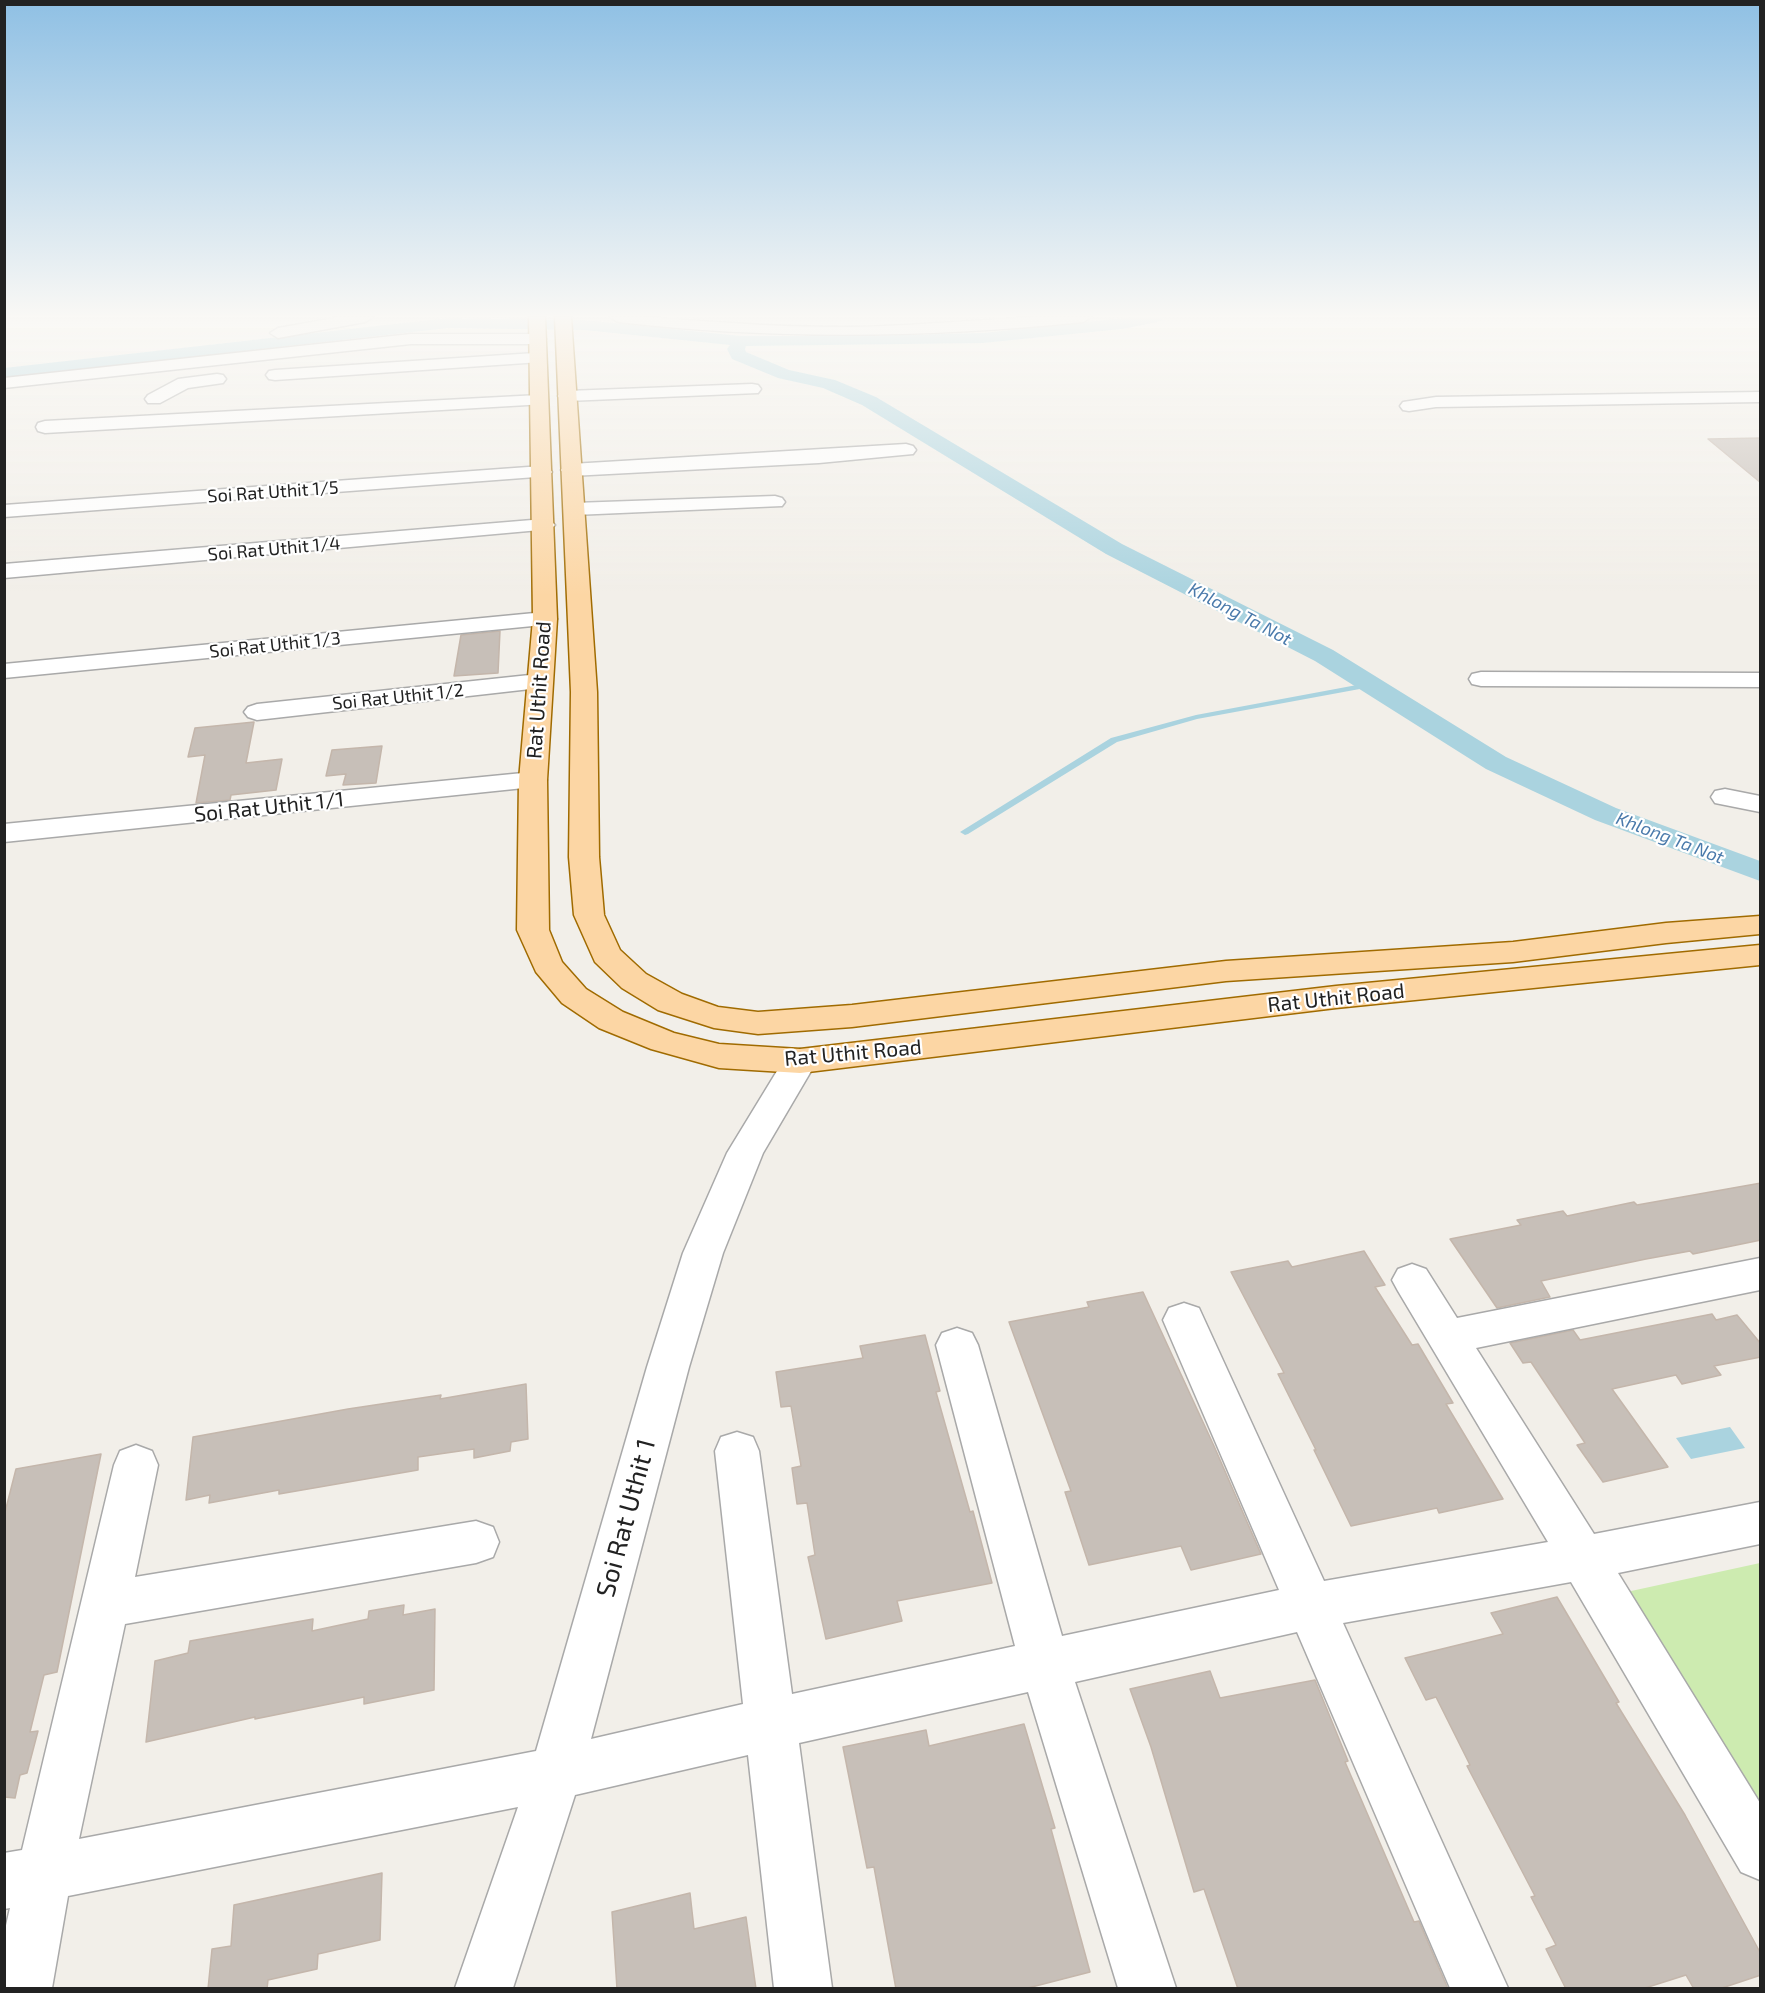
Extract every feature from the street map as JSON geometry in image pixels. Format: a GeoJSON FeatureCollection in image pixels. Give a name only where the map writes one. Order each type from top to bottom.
{"type":"FeatureCollection","features":[{"type":"Feature","properties":{"kind":"main road","name":"Rat Uthit Road"},"geometry":{"type":"LineString","coordinates":[[539,410],[545,619],[533,780],[533,930],[547,966],[574,996],[611,1020],[663,1041],[719,1056],[800,1061],[1336,997],[1761,955]]}},
{"type":"Feature","properties":{"kind":"main road","name":"Rat Uthit Road"},"geometry":{"type":"LineString","coordinates":[[568,410],[584,692],[584,857],[589,915],[606,955],[634,981],[670,1002],[714,1017],[758,1023],[852,1016],[1226,971],[1514,952],[1666,933],[1761,925]]}},
{"type":"Feature","properties":{"kind":"street"},"geometry":{"type":"LineString","coordinates":[[45,427],[356,410]]}},
{"type":"Feature","properties":{"kind":"street"},"geometry":{"type":"LineString","coordinates":[[571,470],[859,455],[906,450]]}},
{"type":"Feature","properties":{"kind":"street","name":"Soi Rat Uthit 1/5"},"geometry":{"type":"LineString","coordinates":[[4,511],[542,472]]}},
{"type":"Feature","properties":{"kind":"street"},"geometry":{"type":"LineString","coordinates":[[574,509],[775,502]]}},
{"type":"Feature","properties":{"kind":"street","name":"Soi Rat Uthit 1/4"},"geometry":{"type":"LineString","coordinates":[[4,571],[544,525]]}},
{"type":"Feature","properties":{"kind":"street","name":"Soi Rat Uthit 1/3"},"geometry":{"type":"LineString","coordinates":[[4,671],[545,619]]}},
{"type":"Feature","properties":{"kind":"street"},"geometry":{"type":"LineString","coordinates":[[1481,680],[1761,680]]}},
{"type":"Feature","properties":{"kind":"street","name":"Soi Rat Uthit 1/2"},"geometry":{"type":"LineString","coordinates":[[257,712],[539,682]]}},
{"type":"Feature","properties":{"kind":"street","name":"Soi Rat Uthit 1/1"},"geometry":{"type":"LineString","coordinates":[[4,833],[533,780]]}},
{"type":"Feature","properties":{"kind":"street"},"geometry":{"type":"LineString","coordinates":[[1725,797],[1761,804]]}},
{"type":"Feature","properties":{"kind":"street","name":"Soi Rat Uthit 1"},"geometry":{"type":"LineString","coordinates":[[484,1989],[556,1773],[668,1367],[703,1253],[745,1154],[800,1061]]}},
{"type":"Feature","properties":{"kind":"street"},"geometry":{"type":"LineString","coordinates":[[1446,1337],[1761,1274]]}},
{"type":"Feature","properties":{"kind":"street"},"geometry":{"type":"LineString","coordinates":[[1412,1280],[1761,1852]]}},
{"type":"Feature","properties":{"kind":"street"},"geometry":{"type":"LineString","coordinates":[[1184,1320],[1479,1989]]}},
{"type":"Feature","properties":{"kind":"street"},"geometry":{"type":"LineString","coordinates":[[957,1345],[1045,1665],[1147,1989]]}},
{"type":"Feature","properties":{"kind":"street"},"geometry":{"type":"LineString","coordinates":[[736,1451],[803,1989]]}},
{"type":"Feature","properties":{"kind":"street"},"geometry":{"type":"LineString","coordinates":[[22,1989],[24,1877],[104,1605],[136,1465]]}},
{"type":"Feature","properties":{"kind":"street"},"geometry":{"type":"LineString","coordinates":[[24,1877],[556,1773],[1312,1606],[1583,1558],[1761,1523]]}},
{"type":"Feature","properties":{"kind":"street"},"geometry":{"type":"LineString","coordinates":[[104,1605],[476,1542]]}},
{"type":"Feature","properties":{"kind":"green space"},"geometry":{"type":"Polygon","coordinates":[[[1760,1563],[1760,1821],[1622,1593],[1760,1563]]]}},
{"type":"Feature","properties":{"kind":"water"},"geometry":{"type":"Polygon","coordinates":[[[1730,1427],[1745,1448],[1691,1459],[1676,1438],[1730,1427]]]}},
{"type":"Feature","properties":{"kind":"building"},"geometry":{"type":"Polygon","coordinates":[[[1761,438],[1761,483],[1708,439],[1761,438]]]}},
{"type":"Feature","properties":{"kind":"building"},"geometry":{"type":"Polygon","coordinates":[[[500,631],[498,673],[454,676],[461,635],[500,631]]]}},
{"type":"Feature","properties":{"kind":"building"},"geometry":{"type":"Polygon","coordinates":[[[254,722],[246,763],[282,759],[276,790],[231,795],[230,800],[196,803],[205,755],[188,757],[195,728],[254,722]]]}},
{"type":"Feature","properties":{"kind":"building"},"geometry":{"type":"Polygon","coordinates":[[[382,746],[376,783],[343,785],[346,774],[326,776],[332,750],[382,746]]]}},
{"type":"Feature","properties":{"kind":"building"},"geometry":{"type":"Polygon","coordinates":[[[1761,1183],[1761,1240],[1693,1254],[1690,1251],[1646,1259],[1541,1281],[1550,1297],[1497,1308],[1450,1239],[1521,1225],[1517,1220],[1563,1211],[1567,1216],[1634,1202],[1637,1205],[1761,1183]]]}},
{"type":"Feature","properties":{"kind":"building"},"geometry":{"type":"Polygon","coordinates":[[[1364,1251],[1385,1285],[1375,1287],[1412,1345],[1418,1344],[1453,1403],[1446,1404],[1503,1499],[1439,1513],[1437,1508],[1351,1526],[1278,1374],[1284,1373],[1231,1272],[1288,1261],[1292,1267],[1364,1251]]]}},
{"type":"Feature","properties":{"kind":"building"},"geometry":{"type":"Polygon","coordinates":[[[1143,1292],[1261,1554],[1191,1570],[1181,1546],[1089,1565],[1065,1492],[1071,1491],[1009,1322],[1089,1307],[1087,1302],[1143,1292]]]}},
{"type":"Feature","properties":{"kind":"building"},"geometry":{"type":"Polygon","coordinates":[[[1712,1314],[1716,1320],[1737,1315],[1761,1344],[1761,1357],[1714,1366],[1721,1375],[1682,1384],[1676,1375],[1612,1389],[1668,1467],[1603,1482],[1577,1445],[1585,1443],[1531,1362],[1523,1363],[1510,1343],[1573,1330],[1580,1340],[1712,1314]]]}},
{"type":"Feature","properties":{"kind":"building"},"geometry":{"type":"Polygon","coordinates":[[[925,1335],[940,1391],[936,1392],[970,1512],[973,1511],[992,1583],[897,1601],[902,1621],[826,1639],[808,1557],[815,1555],[807,1503],[797,1504],[792,1468],[801,1466],[791,1406],[781,1407],[776,1372],[863,1358],[860,1346],[925,1335]]]}},
{"type":"Feature","properties":{"kind":"building"},"geometry":{"type":"Polygon","coordinates":[[[526,1384],[528,1439],[511,1442],[510,1451],[474,1458],[474,1449],[418,1457],[418,1470],[279,1494],[279,1490],[209,1503],[210,1495],[186,1500],[193,1437],[348,1409],[441,1395],[440,1399],[526,1384]]]}},
{"type":"Feature","properties":{"kind":"building"},"geometry":{"type":"Polygon","coordinates":[[[101,1454],[57,1672],[44,1675],[30,1732],[38,1731],[27,1773],[20,1775],[15,1798],[4,1797],[4,1516],[16,1469],[101,1454]]]}},
{"type":"Feature","properties":{"kind":"building"},"geometry":{"type":"Polygon","coordinates":[[[1557,1597],[1619,1702],[1616,1703],[1685,1815],[1761,1954],[1761,1975],[1719,1989],[1694,1989],[1686,1975],[1642,1989],[1566,1989],[1546,1949],[1556,1945],[1531,1897],[1535,1896],[1467,1766],[1470,1765],[1436,1697],[1426,1700],[1405,1658],[1503,1634],[1491,1613],[1557,1597]]]}},
{"type":"Feature","properties":{"kind":"building"},"geometry":{"type":"Polygon","coordinates":[[[404,1605],[403,1615],[435,1609],[434,1690],[364,1704],[364,1697],[255,1719],[255,1717],[146,1742],[155,1661],[188,1653],[190,1641],[313,1619],[312,1631],[368,1619],[369,1611],[404,1605]]]}},
{"type":"Feature","properties":{"kind":"building"},"geometry":{"type":"Polygon","coordinates":[[[1210,1671],[1220,1698],[1315,1680],[1348,1761],[1345,1762],[1414,1922],[1419,1921],[1448,1989],[1238,1989],[1204,1889],[1194,1892],[1151,1747],[1130,1689],[1210,1671]]]}},
{"type":"Feature","properties":{"kind":"building"},"geometry":{"type":"Polygon","coordinates":[[[1024,1724],[1055,1828],[1051,1829],[1090,1972],[1024,1989],[896,1989],[874,1867],[867,1868],[843,1747],[926,1730],[929,1746],[1024,1724]]]}},
{"type":"Feature","properties":{"kind":"building"},"geometry":{"type":"Polygon","coordinates":[[[382,1873],[380,1940],[318,1954],[317,1969],[268,1980],[267,1989],[208,1989],[212,1949],[231,1946],[234,1905],[382,1873]]]}},
{"type":"Feature","properties":{"kind":"building"},"geometry":{"type":"Polygon","coordinates":[[[690,1893],[694,1929],[746,1917],[756,1989],[617,1989],[612,1912],[690,1893]]]}},
{"type":"Feature","properties":{"kind":"waterway","name":"Khlong Ta Not"},"geometry":{"type":"LineString","coordinates":[[884,410],[1144,566],[1324,656],[1496,763],[1605,814],[1760,872]]}},
{"type":"Feature","properties":{"kind":"waterway"},"geometry":{"type":"LineString","coordinates":[[965,832],[1114,740],[1196,717],[1373,684]]}}]}
